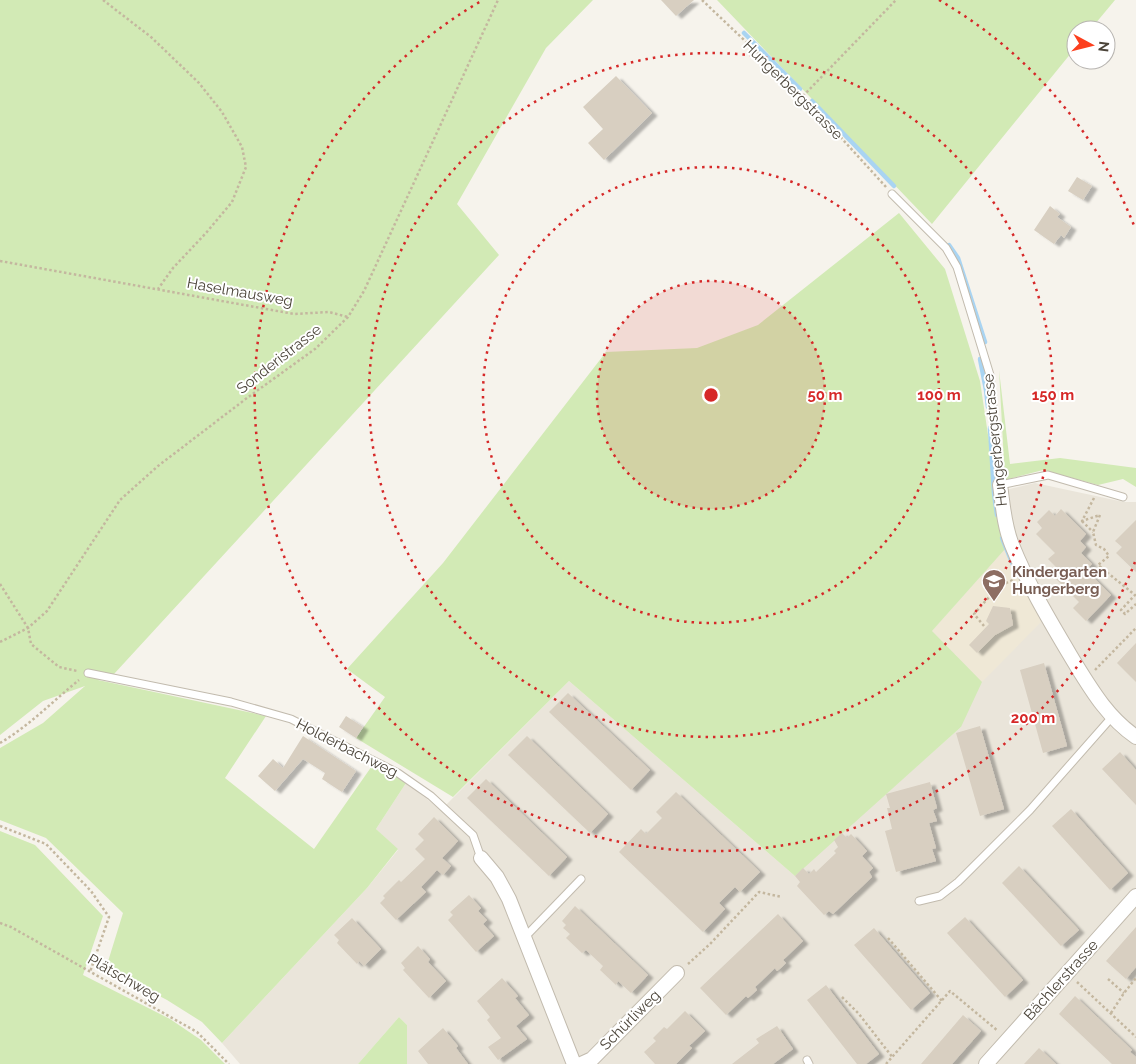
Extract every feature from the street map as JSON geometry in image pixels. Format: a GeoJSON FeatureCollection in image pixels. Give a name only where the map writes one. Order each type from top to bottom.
{"type":"FeatureCollection","features":[{"type":"Feature","properties":{"kind":"street","name":"Hungerbergstrasse"},"geometry":{"type":"LineString","coordinates":[[1000,485],[1004,518],[1011,544],[1054,631],[1112,718],[1136,737]]}},
{"type":"Feature","properties":{"kind":"street","name":"Holderbachweg"},"geometry":{"type":"LineString","coordinates":[[481,858],[497,877],[509,899],[574,1064]]}},
{"type":"Feature","properties":{"kind":"street","name":"Bächlerstrasse"},"geometry":{"type":"LineString","coordinates":[[986,1064],[1136,896]]}},
{"type":"Feature","properties":{"kind":"street","name":"Schürliweg"},"geometry":{"type":"LineString","coordinates":[[581,1064],[592,1059],[678,973]]}},
{"type":"Feature","properties":{"kind":"lane","name":"Hungerbergstrasse"},"geometry":{"type":"LineString","coordinates":[[892,194],[946,248],[958,267],[990,375],[1000,485]]}},
{"type":"Feature","properties":{"kind":"lane"},"geometry":{"type":"LineString","coordinates":[[1000,485],[1048,475],[1097,491],[1124,497]]}},
{"type":"Feature","properties":{"kind":"lane","name":"Holderbachweg"},"geometry":{"type":"LineString","coordinates":[[88,673],[231,702],[291,719],[398,773],[431,796],[473,835],[481,858]]}},
{"type":"Feature","properties":{"kind":"lane"},"geometry":{"type":"LineString","coordinates":[[919,901],[940,896],[958,882],[1030,810],[1112,718]]}},
{"type":"Feature","properties":{"kind":"lane"},"geometry":{"type":"LineString","coordinates":[[524,938],[580,878]]}},
{"type":"Feature","properties":{"kind":"path","name":"Haselmausweg"},"geometry":{"type":"LineString","coordinates":[[103,0],[150,37],[200,83],[222,112],[242,147],[246,167],[232,202],[173,268],[158,289]]}},
{"type":"Feature","properties":{"kind":"path","name":"Sonderistrasse"},"geometry":{"type":"LineString","coordinates":[[0,642],[28,628],[47,611],[120,500],[166,460],[315,349],[348,317],[364,291],[498,0]]}},
{"type":"Feature","properties":{"kind":"path","name":"Hungerbergstrasse"},"geometry":{"type":"LineString","coordinates":[[702,0],[803,96],[892,194]]}},
{"type":"Feature","properties":{"kind":"path"},"geometry":{"type":"LineString","coordinates":[[803,96],[896,0]]}},
{"type":"Feature","properties":{"kind":"path","name":"Haselmausweg"},"geometry":{"type":"LineString","coordinates":[[0,261],[294,314],[329,312],[348,317]]}},
{"type":"Feature","properties":{"kind":"path"},"geometry":{"type":"LineString","coordinates":[[1082,521],[1089,511],[1097,491]]}},
{"type":"Feature","properties":{"kind":"path"},"geometry":{"type":"LineString","coordinates":[[1082,521],[1100,515],[1093,532]]}},
{"type":"Feature","properties":{"kind":"path"},"geometry":{"type":"LineString","coordinates":[[1082,521],[1093,532],[1096,545],[1104,549],[1109,556],[1098,565],[1135,595],[1121,610],[1125,614],[1136,604]]}},
{"type":"Feature","properties":{"kind":"path"},"geometry":{"type":"LineString","coordinates":[[984,626],[974,614],[1004,583],[1026,575]]}},
{"type":"Feature","properties":{"kind":"path"},"geometry":{"type":"LineString","coordinates":[[0,584],[28,628],[31,644],[59,668],[88,673]]}},
{"type":"Feature","properties":{"kind":"path"},"geometry":{"type":"LineString","coordinates":[[1093,672],[1136,628]]}},
{"type":"Feature","properties":{"kind":"path"},"geometry":{"type":"LineString","coordinates":[[0,743],[36,718],[53,701],[88,673]]}},
{"type":"Feature","properties":{"kind":"path"},"geometry":{"type":"LineString","coordinates":[[0,826],[46,844],[91,890],[109,917],[90,972]]}},
{"type":"Feature","properties":{"kind":"path"},"geometry":{"type":"LineString","coordinates":[[678,973],[710,944],[759,892],[782,897]]}},
{"type":"Feature","properties":{"kind":"path","name":"Plätschweg"},"geometry":{"type":"LineString","coordinates":[[0,923],[11,927],[197,1032],[229,1064]]}},
{"type":"Feature","properties":{"kind":"path"},"geometry":{"type":"LineString","coordinates":[[888,938],[942,1001]]}},
{"type":"Feature","properties":{"kind":"path"},"geometry":{"type":"LineString","coordinates":[[1111,1013],[1136,978]]}},
{"type":"Feature","properties":{"kind":"path"},"geometry":{"type":"LineString","coordinates":[[1108,979],[1124,993]]}},
{"type":"Feature","properties":{"kind":"path"},"geometry":{"type":"LineString","coordinates":[[1076,981],[1136,1037]]}},
{"type":"Feature","properties":{"kind":"path"},"geometry":{"type":"LineString","coordinates":[[886,1064],[950,991],[996,1029]]}},
{"type":"Feature","properties":{"kind":"path"},"geometry":{"type":"LineString","coordinates":[[842,997],[859,1014],[893,1058]]}},
{"type":"Feature","properties":{"kind":"shaded area"},"geometry":{"type":"Polygon","coordinates":[[[1035,483],[1124,502],[1136,502],[1136,1064],[407,1064],[407,1025],[399,1017],[358,1064],[240,1064],[222,1043],[367,888],[398,850],[376,829],[406,783],[441,810],[569,681],[794,875],[961,727],[932,631],[1004,549],[1005,490],[1035,483]]]}},
{"type":"Feature","properties":{"kind":"shaded area","name":"Kindergarten Hungerberg"},"geometry":{"type":"Polygon","coordinates":[[[1005,549],[1041,622],[982,682],[932,631],[1005,549]]]}},
{"type":"Feature","properties":{"kind":"green space"},"geometry":{"type":"Polygon","coordinates":[[[0,0],[593,0],[546,48],[457,204],[499,255],[114,674],[98,680],[266,716],[225,778],[314,849],[374,763],[406,783],[376,829],[398,849],[367,888],[222,1043],[202,1022],[167,1000],[106,968],[123,913],[46,838],[0,820],[0,748],[43,723],[85,686],[43,701],[0,735],[0,0]]]}},
{"type":"Feature","properties":{"kind":"green space"},"geometry":{"type":"Polygon","coordinates":[[[717,0],[1115,0],[1098,20],[1066,20],[1066,59],[932,224],[717,0]]]}},
{"type":"Feature","properties":{"kind":"green space"},"geometry":{"type":"Polygon","coordinates":[[[899,213],[945,269],[980,381],[1005,549],[932,631],[982,682],[961,727],[795,876],[569,681],[453,797],[356,738],[385,697],[347,669],[443,563],[606,352],[697,348],[758,325],[899,213]]]}},
{"type":"Feature","properties":{"kind":"green space"},"geometry":{"type":"Polygon","coordinates":[[[999,370],[1010,464],[1060,458],[1136,468],[1136,487],[1123,479],[1098,485],[1043,470],[1005,480],[999,370]]]}},
{"type":"Feature","properties":{"kind":"green space"},"geometry":{"type":"Polygon","coordinates":[[[0,831],[35,845],[103,916],[83,975],[170,1019],[201,1040],[225,1064],[0,1064],[0,831]]]}},
{"type":"Feature","properties":{"kind":"green space"},"geometry":{"type":"Polygon","coordinates":[[[399,1017],[407,1025],[407,1064],[358,1064],[399,1017]]]}},
{"type":"Feature","properties":{"kind":"building"},"geometry":{"type":"Polygon","coordinates":[[[661,0],[694,0],[676,16],[661,0]]]}},
{"type":"Feature","properties":{"kind":"building"},"geometry":{"type":"Polygon","coordinates":[[[616,76],[652,113],[604,160],[588,143],[603,129],[583,107],[616,76]]]}},
{"type":"Feature","properties":{"kind":"building"},"geometry":{"type":"Polygon","coordinates":[[[1077,177],[1092,186],[1083,200],[1068,191],[1077,177]]]}},
{"type":"Feature","properties":{"kind":"building"},"geometry":{"type":"Polygon","coordinates":[[[1050,206],[1060,214],[1057,217],[1071,227],[1064,238],[1061,235],[1054,244],[1034,230],[1050,206]]]}},
{"type":"Feature","properties":{"kind":"building"},"geometry":{"type":"Polygon","coordinates":[[[1061,509],[1086,534],[1080,541],[1086,547],[1081,553],[1092,564],[1086,570],[1111,595],[1086,621],[1073,608],[1079,602],[1055,578],[1061,572],[1048,559],[1055,553],[1036,534],[1042,528],[1037,522],[1049,510],[1055,516],[1061,509]]]}},
{"type":"Feature","properties":{"kind":"building"},"geometry":{"type":"Polygon","coordinates":[[[1136,520],[1136,572],[1116,553],[1122,547],[1115,541],[1136,520]]]}},
{"type":"Feature","properties":{"kind":"building","name":"Kindergarten Hungerberg"},"geometry":{"type":"Polygon","coordinates":[[[993,606],[1010,608],[1013,625],[995,635],[977,653],[969,645],[989,624],[986,621],[993,606]]]}},
{"type":"Feature","properties":{"kind":"building"},"geometry":{"type":"Polygon","coordinates":[[[1136,643],[1136,682],[1117,663],[1136,643]]]}},
{"type":"Feature","properties":{"kind":"building"},"geometry":{"type":"Polygon","coordinates":[[[1044,663],[1067,746],[1043,753],[1020,670],[1044,663]]]}},
{"type":"Feature","properties":{"kind":"building"},"geometry":{"type":"Polygon","coordinates":[[[568,693],[650,770],[631,790],[549,712],[568,693]]]}},
{"type":"Feature","properties":{"kind":"building"},"geometry":{"type":"Polygon","coordinates":[[[346,716],[363,727],[356,738],[339,727],[346,716]]]}},
{"type":"Feature","properties":{"kind":"building"},"geometry":{"type":"Polygon","coordinates":[[[980,726],[1004,809],[980,816],[956,733],[980,726]]]}},
{"type":"Feature","properties":{"kind":"building"},"geometry":{"type":"Polygon","coordinates":[[[303,736],[356,771],[342,792],[322,779],[325,773],[303,759],[275,791],[258,776],[273,759],[283,768],[303,736]]]}},
{"type":"Feature","properties":{"kind":"building"},"geometry":{"type":"Polygon","coordinates":[[[527,736],[608,814],[590,833],[508,755],[527,736]]]}},
{"type":"Feature","properties":{"kind":"building"},"geometry":{"type":"Polygon","coordinates":[[[1120,752],[1136,770],[1136,805],[1102,769],[1120,752]]]}},
{"type":"Feature","properties":{"kind":"building"},"geometry":{"type":"Polygon","coordinates":[[[486,779],[567,857],[549,876],[467,798],[486,779]]]}},
{"type":"Feature","properties":{"kind":"building"},"geometry":{"type":"Polygon","coordinates":[[[930,782],[937,808],[933,810],[937,821],[929,823],[936,848],[932,849],[936,861],[896,872],[885,831],[892,829],[887,808],[890,808],[886,794],[930,782]]]}},
{"type":"Feature","properties":{"kind":"building"},"geometry":{"type":"Polygon","coordinates":[[[676,792],[760,872],[740,892],[735,887],[719,903],[725,909],[703,932],[619,852],[641,829],[646,834],[662,818],[656,812],[676,792]]]}},
{"type":"Feature","properties":{"kind":"building"},"geometry":{"type":"Polygon","coordinates":[[[1071,809],[1128,873],[1110,890],[1052,826],[1071,809]]]}},
{"type":"Feature","properties":{"kind":"building"},"geometry":{"type":"Polygon","coordinates":[[[434,817],[458,841],[442,858],[451,866],[443,875],[437,870],[421,887],[426,892],[396,920],[380,903],[385,898],[383,896],[399,880],[401,882],[425,859],[415,849],[424,840],[418,834],[434,817]]]}},
{"type":"Feature","properties":{"kind":"building"},"geometry":{"type":"Polygon","coordinates":[[[842,833],[847,838],[851,834],[867,851],[862,856],[873,868],[869,872],[872,877],[833,914],[829,911],[824,915],[797,886],[800,882],[795,876],[803,868],[809,874],[814,869],[816,872],[836,853],[834,851],[838,847],[834,840],[842,833]]]}},
{"type":"Feature","properties":{"kind":"building"},"geometry":{"type":"Polygon","coordinates":[[[1019,866],[1079,930],[1061,946],[1002,883],[1019,866]]]}},
{"type":"Feature","properties":{"kind":"building"},"geometry":{"type":"Polygon","coordinates":[[[469,895],[481,908],[478,911],[487,920],[483,924],[494,936],[476,952],[448,920],[453,915],[450,912],[469,895]]]}},
{"type":"Feature","properties":{"kind":"building"},"geometry":{"type":"Polygon","coordinates":[[[575,906],[648,975],[631,993],[618,981],[616,985],[600,970],[603,966],[586,950],[582,953],[566,938],[570,934],[563,928],[566,925],[562,921],[575,906]]]}},
{"type":"Feature","properties":{"kind":"building"},"geometry":{"type":"Polygon","coordinates":[[[778,914],[803,941],[783,960],[786,963],[782,967],[777,971],[775,968],[755,987],[757,990],[748,998],[746,996],[726,1015],[700,988],[778,914]]]}},
{"type":"Feature","properties":{"kind":"building"},"geometry":{"type":"Polygon","coordinates":[[[965,917],[1023,980],[1005,997],[947,933],[965,917]]]}},
{"type":"Feature","properties":{"kind":"building"},"geometry":{"type":"Polygon","coordinates":[[[352,918],[381,949],[364,966],[359,961],[357,964],[337,943],[339,940],[334,935],[352,918]]]}},
{"type":"Feature","properties":{"kind":"building"},"geometry":{"type":"Polygon","coordinates":[[[1136,927],[1136,967],[1126,979],[1106,961],[1136,927]]]}},
{"type":"Feature","properties":{"kind":"building"},"geometry":{"type":"Polygon","coordinates":[[[874,928],[930,993],[911,1010],[854,945],[874,928]]]}},
{"type":"Feature","properties":{"kind":"building"},"geometry":{"type":"Polygon","coordinates":[[[418,946],[430,959],[428,962],[446,981],[429,998],[403,970],[405,968],[401,963],[418,946]]]}},
{"type":"Feature","properties":{"kind":"building"},"geometry":{"type":"Polygon","coordinates":[[[502,978],[518,996],[515,998],[529,1015],[516,1026],[527,1039],[498,1060],[488,1047],[501,1038],[487,1020],[490,1017],[477,1001],[502,978]]]}},
{"type":"Feature","properties":{"kind":"building"},"geometry":{"type":"Polygon","coordinates":[[[826,985],[879,1054],[866,1064],[857,1064],[807,1000],[826,985]]]}},
{"type":"Feature","properties":{"kind":"building"},"geometry":{"type":"Polygon","coordinates":[[[1075,996],[1132,1050],[1130,1052],[1136,1057],[1136,1064],[1112,1064],[1059,1014],[1075,996]]]}},
{"type":"Feature","properties":{"kind":"building"},"geometry":{"type":"Polygon","coordinates":[[[685,1011],[705,1031],[689,1046],[692,1048],[676,1064],[655,1064],[644,1052],[656,1041],[653,1038],[664,1027],[667,1029],[685,1011]]]}},
{"type":"Feature","properties":{"kind":"building"},"geometry":{"type":"Polygon","coordinates":[[[963,1015],[981,1031],[952,1064],[921,1064],[963,1015]]]}},
{"type":"Feature","properties":{"kind":"building"},"geometry":{"type":"Polygon","coordinates":[[[777,1026],[793,1049],[773,1064],[732,1064],[759,1043],[756,1039],[777,1026]]]}},
{"type":"Feature","properties":{"kind":"building"},"geometry":{"type":"Polygon","coordinates":[[[443,1028],[458,1046],[456,1048],[468,1064],[428,1064],[418,1051],[443,1028]]]}},
{"type":"Feature","properties":{"kind":"building"},"geometry":{"type":"Polygon","coordinates":[[[1039,1048],[1056,1064],[1024,1064],[1039,1048]]]}},
{"type":"Feature","properties":{"kind":"waterway"},"geometry":{"type":"LineString","coordinates":[[744,33],[800,89]]}},
{"type":"Feature","properties":{"kind":"waterway"},"geometry":{"type":"LineString","coordinates":[[812,101],[894,186]]}},
{"type":"Feature","properties":{"kind":"waterway"},"geometry":{"type":"LineString","coordinates":[[949,245],[958,258],[985,342]]}},
{"type":"Feature","properties":{"kind":"waterway"},"geometry":{"type":"LineString","coordinates":[[980,359],[988,407]]}},
{"type":"Feature","properties":{"kind":"waterway"},"geometry":{"type":"LineString","coordinates":[[990,428],[997,515]]}},
{"type":"Feature","properties":{"kind":"waterway"},"geometry":{"type":"LineString","coordinates":[[1002,538],[1013,565]]}},
{"type":"Feature","properties":{"kind":"place","name":"Kindergarten Hungerberg"},"geometry":{"type":"Point","coordinates":[994,602]}}]}
